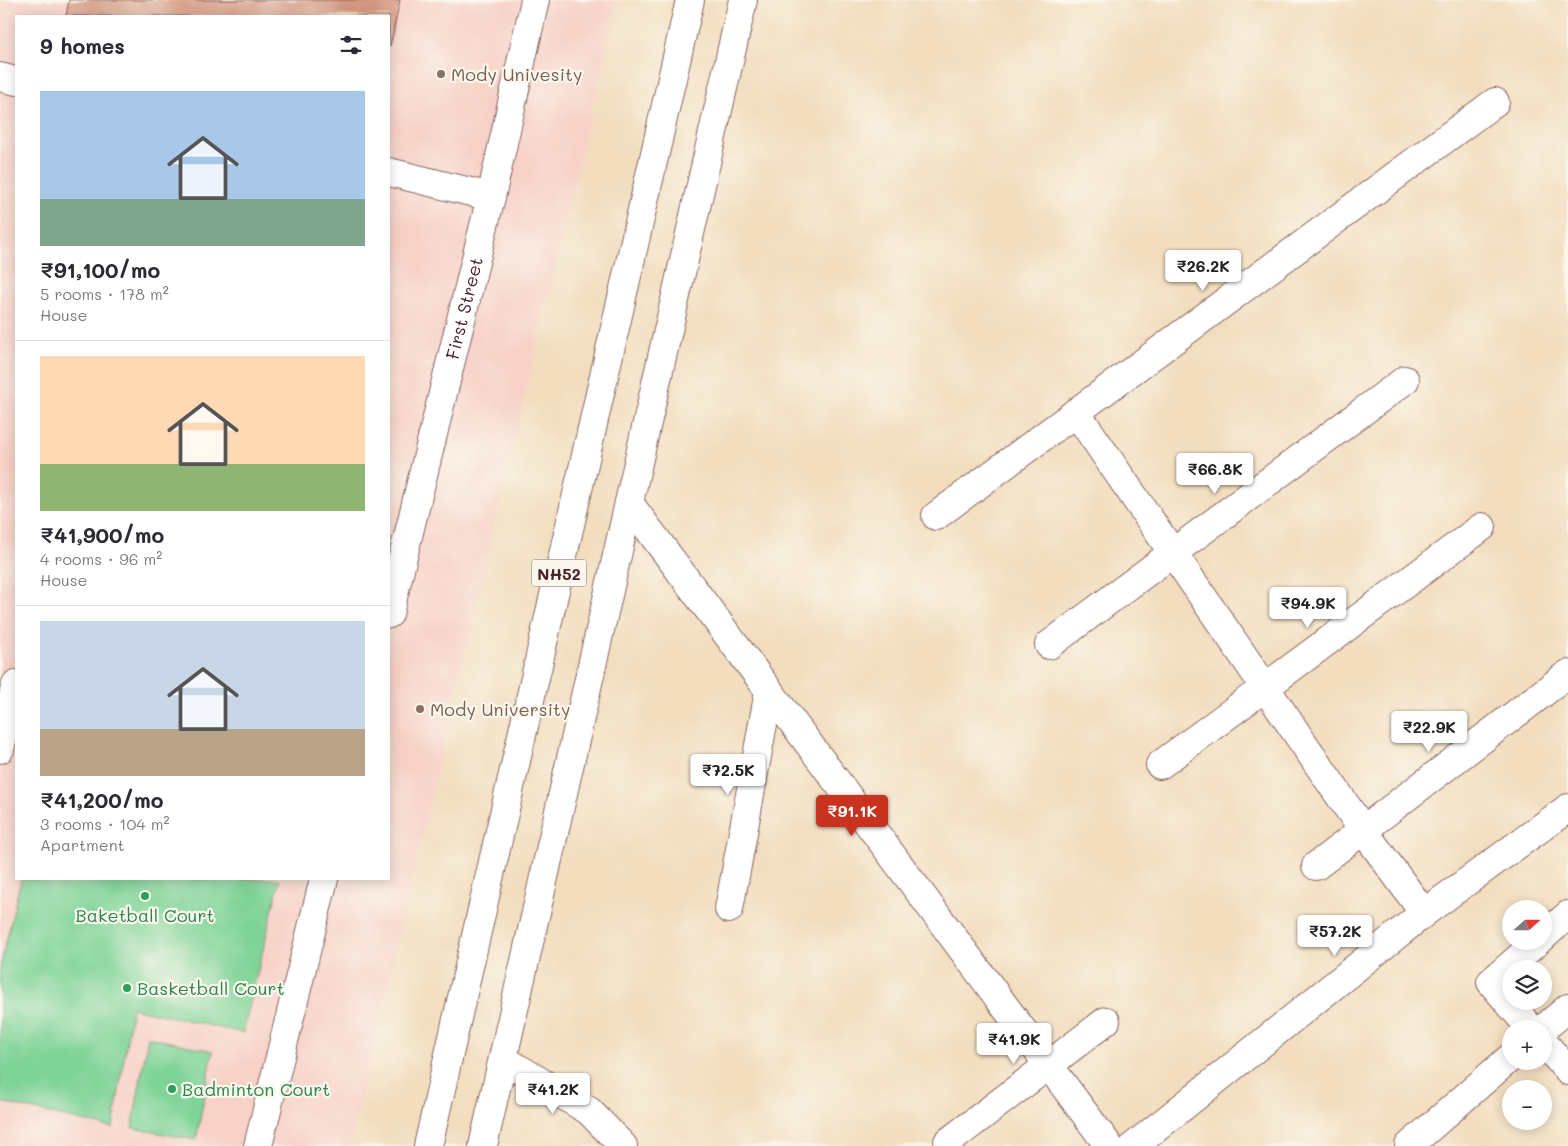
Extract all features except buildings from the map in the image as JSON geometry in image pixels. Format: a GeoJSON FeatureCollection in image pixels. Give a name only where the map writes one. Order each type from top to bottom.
{"type":"FeatureCollection","features":[{"type":"Feature","properties":{"kind":"main road","name":"First Street"},"geometry":{"type":"LineString","coordinates":[[390,610],[491,198],[535,0]]}},
{"type":"Feature","properties":{"kind":"main road","name":"NH52"},"geometry":{"type":"LineString","coordinates":[[428,1146],[690,0]]}},
{"type":"Feature","properties":{"kind":"main road","name":"NH52"},"geometry":{"type":"LineString","coordinates":[[483,1146],[743,0]]}},
{"type":"Feature","properties":{"kind":"main road"},"geometry":{"type":"LineString","coordinates":[[0,77],[15,81]]}},
{"type":"Feature","properties":{"kind":"main road"},"geometry":{"type":"LineString","coordinates":[[936,516],[1495,102]]}},
{"type":"Feature","properties":{"kind":"main road"},"geometry":{"type":"LineString","coordinates":[[390,172],[491,198]]}},
{"type":"Feature","properties":{"kind":"main road"},"geometry":{"type":"LineString","coordinates":[[1049,645],[1405,380]]}},
{"type":"Feature","properties":{"kind":"main road"},"geometry":{"type":"LineString","coordinates":[[1076,412],[1363,830],[1424,913]]}},
{"type":"Feature","properties":{"kind":"main road"},"geometry":{"type":"LineString","coordinates":[[629,503],[1109,1146]]}},
{"type":"Feature","properties":{"kind":"main road"},"geometry":{"type":"LineString","coordinates":[[1160,766],[1482,527]]}},
{"type":"Feature","properties":{"kind":"main road"},"geometry":{"type":"LineString","coordinates":[[1316,866],[1568,674]]}},
{"type":"Feature","properties":{"kind":"main road"},"geometry":{"type":"LineString","coordinates":[[0,749],[15,688]]}},
{"type":"Feature","properties":{"kind":"main road"},"geometry":{"type":"LineString","coordinates":[[729,909],[769,691]]}},
{"type":"Feature","properties":{"kind":"main road"},"geometry":{"type":"LineString","coordinates":[[1134,1146],[1424,913],[1568,808]]}},
{"type":"Feature","properties":{"kind":"main road"},"geometry":{"type":"LineString","coordinates":[[258,1146],[324,880]]}},
{"type":"Feature","properties":{"kind":"main road"},"geometry":{"type":"LineString","coordinates":[[1552,929],[1568,915]]}},
{"type":"Feature","properties":{"kind":"main road"},"geometry":{"type":"LineString","coordinates":[[1523,1020],[1491,982],[1528,950]]}},
{"type":"Feature","properties":{"kind":"main road"},"geometry":{"type":"LineString","coordinates":[[1552,1021],[1568,1008]]}},
{"type":"Feature","properties":{"kind":"main road"},"geometry":{"type":"LineString","coordinates":[[948,1142],[1106,1020]]}},
{"type":"Feature","properties":{"kind":"main road"},"geometry":{"type":"LineString","coordinates":[[1552,1052],[1568,1071]]}},
{"type":"Feature","properties":{"kind":"main road"},"geometry":{"type":"LineString","coordinates":[[503,1059],[589,1111],[623,1146]]}},
{"type":"Feature","properties":{"kind":"main road"},"geometry":{"type":"LineString","coordinates":[[1410,1146],[1502,1065]]}},
{"type":"Feature","properties":{"kind":"shaded area","name":"Mody University"},"geometry":{"type":"Polygon","coordinates":[[[0,0],[617,0],[350,1146],[0,1146],[0,0]]]}},
{"type":"Feature","properties":{"kind":"green space","name":"Basketball Court"},"geometry":{"type":"Polygon","coordinates":[[[21,880],[280,880],[243,1033],[132,1008],[113,1128],[0,1102],[0,967],[21,880]]]}},
{"type":"Feature","properties":{"kind":"green space","name":"Badminton Court"},"geometry":{"type":"Polygon","coordinates":[[[148,1037],[213,1051],[196,1140],[132,1128],[148,1037]]]}},
{"type":"Feature","properties":{"kind":"place","name":"Mody Univesity"},"geometry":{"type":"Point","coordinates":[441,74]}},
{"type":"Feature","properties":{"kind":"place","name":"Mody University"},"geometry":{"type":"Point","coordinates":[420,709]}},
{"type":"Feature","properties":{"kind":"place","name":"Baketball Court"},"geometry":{"type":"Point","coordinates":[145,896]}},
{"type":"Feature","properties":{"kind":"place","name":"Basketball Court"},"geometry":{"type":"Point","coordinates":[127,988]}},
{"type":"Feature","properties":{"kind":"place","name":"Badminton Court"},"geometry":{"type":"Point","coordinates":[172,1089]}}]}
